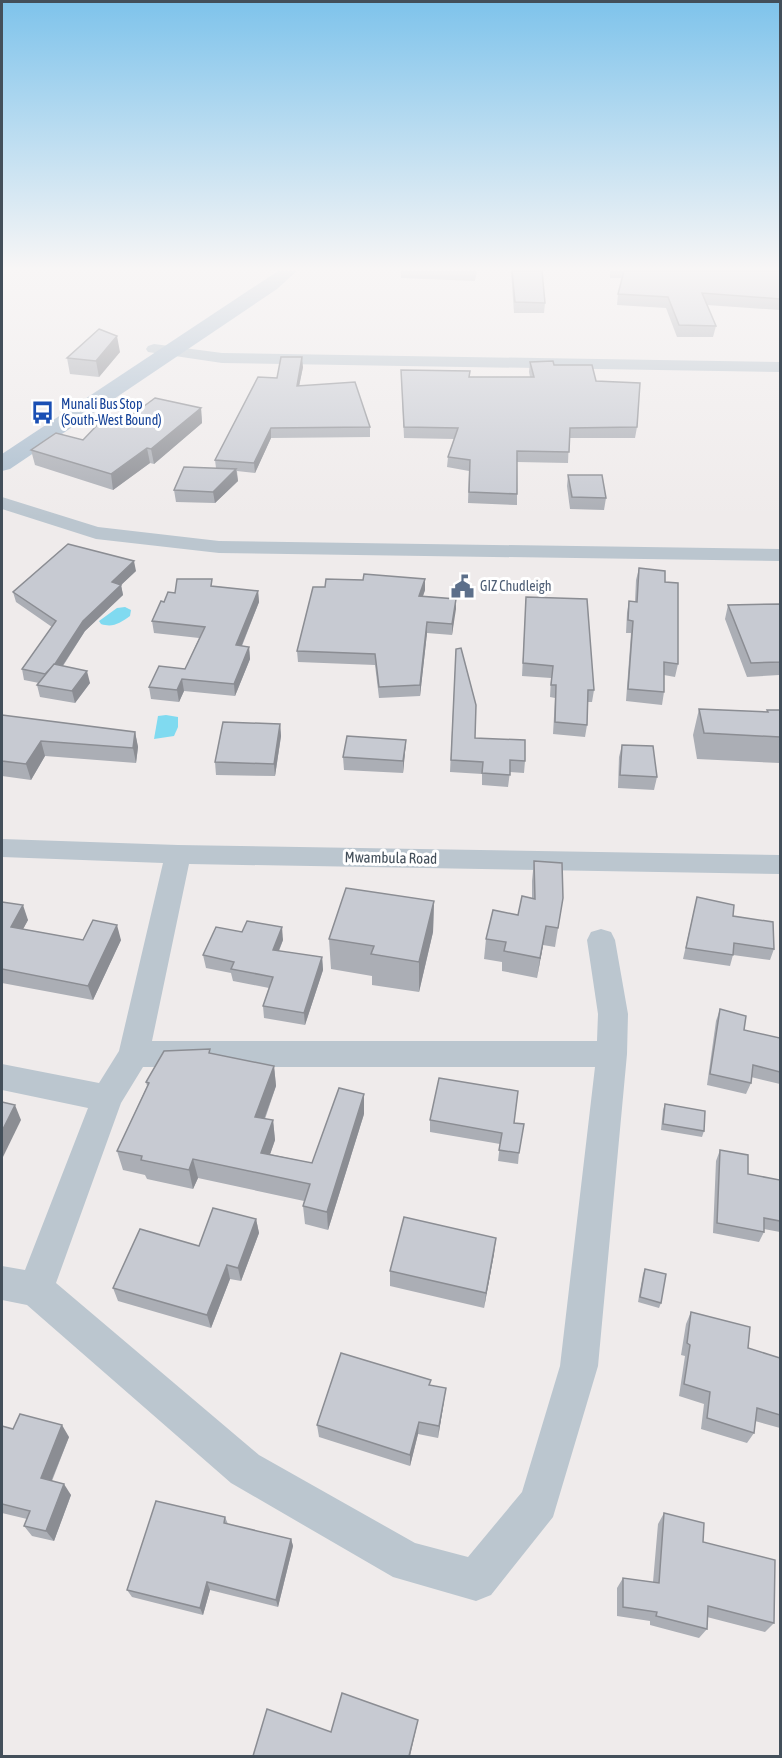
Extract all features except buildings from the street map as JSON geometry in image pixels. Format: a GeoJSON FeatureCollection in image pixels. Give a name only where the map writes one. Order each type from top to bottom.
{"type":"FeatureCollection","features":[{"type":"Feature","properties":{"kind":"main road"},"geometry":{"type":"LineString","coordinates":[[2,451],[158,353]]}},
{"type":"Feature","properties":{"kind":"main road"},"geometry":{"type":"LineString","coordinates":[[2,464],[158,353]]}},
{"type":"Feature","properties":{"kind":"street"},"geometry":{"type":"LineString","coordinates":[[179,353],[222,358],[780,367]]}},
{"type":"Feature","properties":{"kind":"street"},"geometry":{"type":"LineString","coordinates":[[2,503],[96,533],[219,547],[780,555]]}},
{"type":"Feature","properties":{"kind":"street","name":"Mwambula Road"},"geometry":{"type":"LineString","coordinates":[[2,848],[178,854],[780,864]]}},
{"type":"Feature","properties":{"kind":"street"},"geometry":{"type":"LineString","coordinates":[[36,1289],[107,1098],[134,1054],[178,854]]}},
{"type":"Feature","properties":{"kind":"street"},"geometry":{"type":"LineString","coordinates":[[2,1283],[36,1289],[245,1468],[408,1562],[476,1580],[539,1503],[579,1366],[612,1054],[613,1014],[601,940]]}},
{"type":"Feature","properties":{"kind":"street"},"geometry":{"type":"LineString","coordinates":[[134,1054],[612,1054]]}},
{"type":"Feature","properties":{"kind":"street"},"geometry":{"type":"LineString","coordinates":[[2,1077],[107,1098]]}},
{"type":"Feature","properties":{"kind":"water"},"geometry":{"type":"Polygon","coordinates":[[[125,607],[131,610],[130,616],[120,623],[109,625],[101,624],[99,621],[117,608],[125,607]]]}},
{"type":"Feature","properties":{"kind":"water"},"geometry":{"type":"Polygon","coordinates":[[[158,716],[178,717],[178,727],[174,736],[154,739],[158,716]]]}},
{"type":"Feature","properties":{"kind":"place","name":"Munali Bus Stop (South-West Bound)"},"geometry":{"type":"Point","coordinates":[43,412]}},
{"type":"Feature","properties":{"kind":"place","name":"GIZ Chudleigh"},"geometry":{"type":"Point","coordinates":[462,586]}}]}
